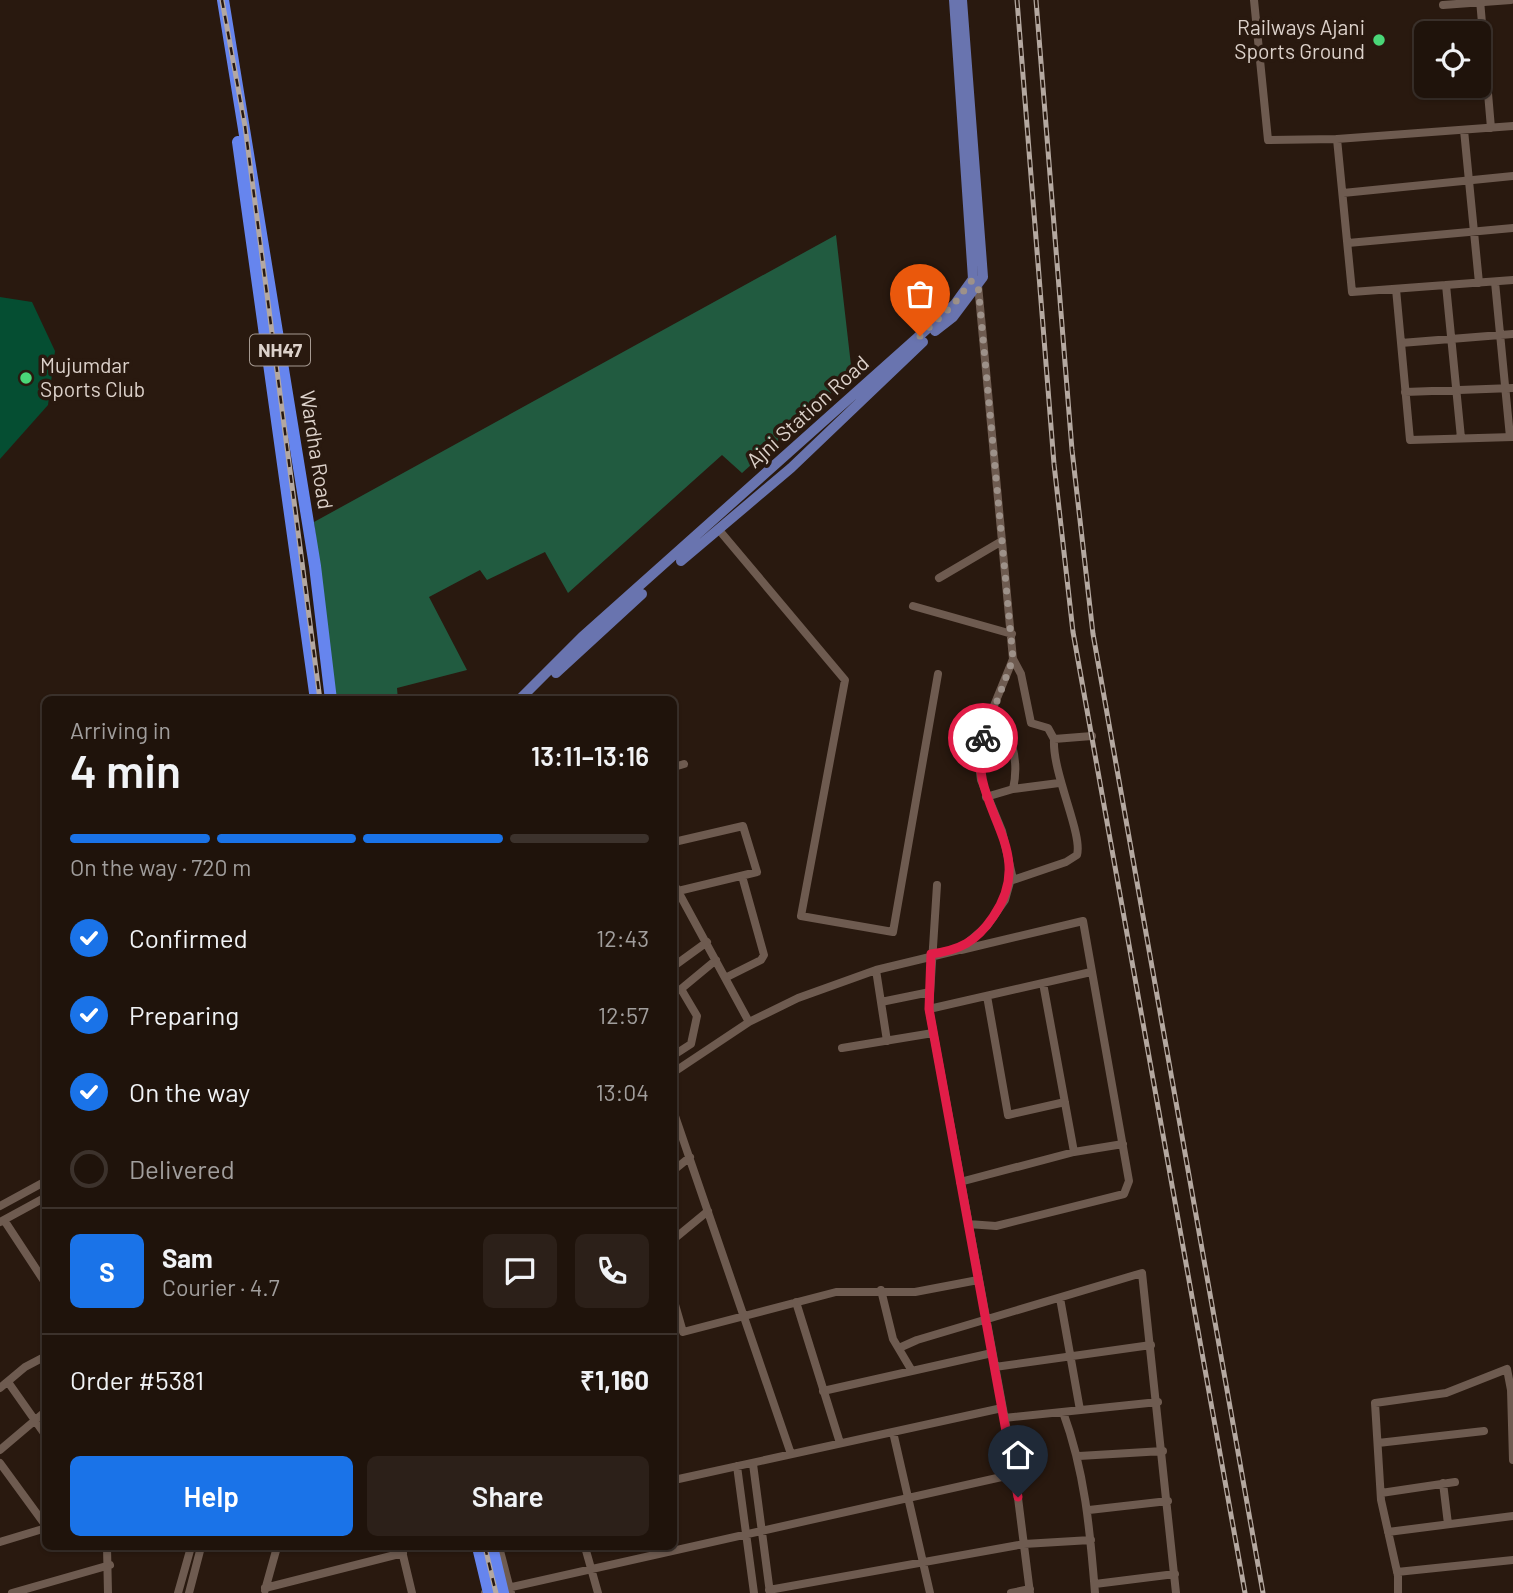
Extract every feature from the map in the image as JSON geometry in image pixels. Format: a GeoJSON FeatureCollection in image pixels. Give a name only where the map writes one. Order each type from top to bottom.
{"type":"FeatureCollection","features":[{"type":"Feature","properties":{"kind":"highway","name":"Wardha Road"},"geometry":{"type":"LineString","coordinates":[[216,0],[267,332],[315,696]]}},
{"type":"Feature","properties":{"kind":"highway","name":"Wardha Road"},"geometry":{"type":"LineString","coordinates":[[223,0],[315,566],[331,696]]}},
{"type":"Feature","properties":{"kind":"highway"},"geometry":{"type":"LineString","coordinates":[[477,1550],[486,1593]]}},
{"type":"Feature","properties":{"kind":"highway"},"geometry":{"type":"LineString","coordinates":[[493,1550],[508,1591]]}},
{"type":"Feature","properties":{"kind":"main road"},"geometry":{"type":"LineString","coordinates":[[954,0],[959,19],[982,239],[983,277],[975,283]]}},
{"type":"Feature","properties":{"kind":"main road"},"geometry":{"type":"LineString","coordinates":[[959,19],[962,0]]}},
{"type":"Feature","properties":{"kind":"main road","name":"Ajni Station Road"},"geometry":{"type":"LineString","coordinates":[[535,696],[584,646],[853,403],[953,317],[975,283]]}},
{"type":"Feature","properties":{"kind":"main road","name":"Ajni Station Road"},"geometry":{"type":"LineString","coordinates":[[523,696],[582,637],[714,531]]}},
{"type":"Feature","properties":{"kind":"street"},"geometry":{"type":"LineString","coordinates":[[1254,0],[1268,141],[1337,139],[1513,126]]}},
{"type":"Feature","properties":{"kind":"street"},"geometry":{"type":"LineString","coordinates":[[1443,5],[1511,0]]}},
{"type":"Feature","properties":{"kind":"street"},"geometry":{"type":"LineString","coordinates":[[1480,1],[1491,128]]}},
{"type":"Feature","properties":{"kind":"street"},"geometry":{"type":"LineString","coordinates":[[1464,130],[1479,283]]}},
{"type":"Feature","properties":{"kind":"street"},"geometry":{"type":"LineString","coordinates":[[1337,139],[1352,292],[1513,280]]}},
{"type":"Feature","properties":{"kind":"street"},"geometry":{"type":"LineString","coordinates":[[1343,192],[1513,176]]}},
{"type":"Feature","properties":{"kind":"street"},"geometry":{"type":"LineString","coordinates":[[1348,243],[1513,228]]}},
{"type":"Feature","properties":{"kind":"street"},"geometry":{"type":"LineString","coordinates":[[1396,289],[1410,440],[1511,437],[1509,388],[1499,335],[1495,282]]}},
{"type":"Feature","properties":{"kind":"street"},"geometry":{"type":"LineString","coordinates":[[959,950],[987,926],[1005,900],[1012,874],[1002,831],[986,797],[978,756],[993,708],[1013,659],[975,283]]}},
{"type":"Feature","properties":{"kind":"street"},"geometry":{"type":"LineString","coordinates":[[1446,285],[1461,439]]}},
{"type":"Feature","properties":{"kind":"street"},"geometry":{"type":"LineString","coordinates":[[1401,343],[1513,334]]}},
{"type":"Feature","properties":{"kind":"street"},"geometry":{"type":"LineString","coordinates":[[1405,392],[1509,388]]}},
{"type":"Feature","properties":{"kind":"street"},"geometry":{"type":"LineString","coordinates":[[714,531],[845,680],[801,916],[892,932],[938,674]]}},
{"type":"Feature","properties":{"kind":"street"},"geometry":{"type":"LineString","coordinates":[[939,578],[1002,541]]}},
{"type":"Feature","properties":{"kind":"street"},"geometry":{"type":"LineString","coordinates":[[913,606],[1012,634]]}},
{"type":"Feature","properties":{"kind":"street"},"geometry":{"type":"LineString","coordinates":[[1010,881],[1066,862],[1077,855],[1076,838],[1053,759],[1054,739],[1048,728],[1031,723],[1021,674],[1013,659]]}},
{"type":"Feature","properties":{"kind":"street"},"geometry":{"type":"LineString","coordinates":[[993,708],[1009,729],[1017,772],[1013,789]]}},
{"type":"Feature","properties":{"kind":"street"},"geometry":{"type":"LineString","coordinates":[[1054,739],[1092,736]]}},
{"type":"Feature","properties":{"kind":"street"},"geometry":{"type":"LineString","coordinates":[[677,766],[684,764]]}},
{"type":"Feature","properties":{"kind":"street"},"geometry":{"type":"LineString","coordinates":[[986,797],[1013,789],[1059,783]]}},
{"type":"Feature","properties":{"kind":"street"},"geometry":{"type":"LineString","coordinates":[[677,841],[743,826],[757,873],[677,889]]}},
{"type":"Feature","properties":{"kind":"street"},"geometry":{"type":"LineString","coordinates":[[726,978],[761,960],[764,955],[742,876]]}},
{"type":"Feature","properties":{"kind":"street"},"geometry":{"type":"LineString","coordinates":[[937,885],[929,1009],[995,1367],[1024,1544],[1030,1591],[1011,1593]]}},
{"type":"Feature","properties":{"kind":"street"},"geometry":{"type":"LineString","coordinates":[[677,891],[749,1022]]}},
{"type":"Feature","properties":{"kind":"street"},"geometry":{"type":"LineString","coordinates":[[677,1070],[749,1022],[798,998],[931,954],[959,950],[1083,920],[1129,1181],[1124,1194],[996,1226],[968,1224]]}},
{"type":"Feature","properties":{"kind":"street"},"geometry":{"type":"LineString","coordinates":[[677,964],[706,942]]}},
{"type":"Feature","properties":{"kind":"street"},"geometry":{"type":"LineString","coordinates":[[677,1054],[691,1044],[697,1016],[677,990],[716,960]]}},
{"type":"Feature","properties":{"kind":"street"},"geometry":{"type":"LineString","coordinates":[[876,970],[887,1041]]}},
{"type":"Feature","properties":{"kind":"street"},"geometry":{"type":"LineString","coordinates":[[929,1009],[1091,972]]}},
{"type":"Feature","properties":{"kind":"street"},"geometry":{"type":"LineString","coordinates":[[1043,983],[1074,1152]]}},
{"type":"Feature","properties":{"kind":"street"},"geometry":{"type":"LineString","coordinates":[[881,1002],[930,992]]}},
{"type":"Feature","properties":{"kind":"street"},"geometry":{"type":"LineString","coordinates":[[987,996],[1008,1115],[1065,1102]]}},
{"type":"Feature","properties":{"kind":"street"},"geometry":{"type":"LineString","coordinates":[[842,1048],[933,1033]]}},
{"type":"Feature","properties":{"kind":"street"},"geometry":{"type":"LineString","coordinates":[[677,1057],[684,1065]]}},
{"type":"Feature","properties":{"kind":"street"},"geometry":{"type":"LineString","coordinates":[[677,1123],[791,1454]]}},
{"type":"Feature","properties":{"kind":"street"},"geometry":{"type":"LineString","coordinates":[[960,1182],[1074,1152],[1123,1144]]}},
{"type":"Feature","properties":{"kind":"street"},"geometry":{"type":"LineString","coordinates":[[677,1168],[690,1157]]}},
{"type":"Feature","properties":{"kind":"street"},"geometry":{"type":"LineString","coordinates":[[0,1206],[42,1183]]}},
{"type":"Feature","properties":{"kind":"street"},"geometry":{"type":"LineString","coordinates":[[42,1199],[2,1221],[42,1278]]}},
{"type":"Feature","properties":{"kind":"street"},"geometry":{"type":"LineString","coordinates":[[677,1237],[708,1211]]}},
{"type":"Feature","properties":{"kind":"street"},"geometry":{"type":"LineString","coordinates":[[899,1348],[917,1340],[1142,1273],[1158,1402],[1176,1593]]}},
{"type":"Feature","properties":{"kind":"street"},"geometry":{"type":"LineString","coordinates":[[677,1311],[683,1332],[836,1292],[915,1292],[978,1280]]}},
{"type":"Feature","properties":{"kind":"street"},"geometry":{"type":"LineString","coordinates":[[881,1290],[899,1348],[912,1371]]}},
{"type":"Feature","properties":{"kind":"street"},"geometry":{"type":"LineString","coordinates":[[1060,1298],[1080,1410]]}},
{"type":"Feature","properties":{"kind":"street"},"geometry":{"type":"LineString","coordinates":[[796,1302],[839,1443]]}},
{"type":"Feature","properties":{"kind":"street"},"geometry":{"type":"LineString","coordinates":[[995,1367],[1151,1345]]}},
{"type":"Feature","properties":{"kind":"street"},"geometry":{"type":"LineString","coordinates":[[823,1391],[992,1353]]}},
{"type":"Feature","properties":{"kind":"street"},"geometry":{"type":"LineString","coordinates":[[0,1388],[42,1359]]}},
{"type":"Feature","properties":{"kind":"street"},"geometry":{"type":"LineString","coordinates":[[1398,1593],[1397,1572],[1381,1493],[1376,1403],[1446,1393],[1510,1369],[1513,1460]]}},
{"type":"Feature","properties":{"kind":"street"},"geometry":{"type":"LineString","coordinates":[[8,1382],[42,1430]]}},
{"type":"Feature","properties":{"kind":"street"},"geometry":{"type":"LineString","coordinates":[[1004,1418],[1158,1402]]}},
{"type":"Feature","properties":{"kind":"street"},"geometry":{"type":"LineString","coordinates":[[677,1479],[1002,1408]]}},
{"type":"Feature","properties":{"kind":"street"},"geometry":{"type":"LineString","coordinates":[[1063,1412],[1079,1455],[1089,1510],[1095,1589],[1175,1574]]}},
{"type":"Feature","properties":{"kind":"street"},"geometry":{"type":"LineString","coordinates":[[0,1450],[42,1415]]}},
{"type":"Feature","properties":{"kind":"street"},"geometry":{"type":"LineString","coordinates":[[1378,1443],[1484,1431]]}},
{"type":"Feature","properties":{"kind":"street"},"geometry":{"type":"LineString","coordinates":[[893,1432],[925,1560],[930,1593]]}},
{"type":"Feature","properties":{"kind":"street"},"geometry":{"type":"LineString","coordinates":[[1079,1455],[1163,1451]]}},
{"type":"Feature","properties":{"kind":"street"},"geometry":{"type":"LineString","coordinates":[[0,1463],[42,1521]]}},
{"type":"Feature","properties":{"kind":"street"},"geometry":{"type":"LineString","coordinates":[[752,1464],[770,1592],[925,1560],[1024,1544],[1091,1540]]}},
{"type":"Feature","properties":{"kind":"street"},"geometry":{"type":"LineString","coordinates":[[737,1466],[754,1593]]}},
{"type":"Feature","properties":{"kind":"street"},"geometry":{"type":"LineString","coordinates":[[677,1549],[1014,1474]]}},
{"type":"Feature","properties":{"kind":"street"},"geometry":{"type":"LineString","coordinates":[[1381,1493],[1455,1482]]}},
{"type":"Feature","properties":{"kind":"street"},"geometry":{"type":"LineString","coordinates":[[1443,1483],[1448,1524]]}},
{"type":"Feature","properties":{"kind":"street"},"geometry":{"type":"LineString","coordinates":[[1089,1510],[1168,1501]]}},
{"type":"Feature","properties":{"kind":"street"},"geometry":{"type":"LineString","coordinates":[[1388,1532],[1513,1516]]}},
{"type":"Feature","properties":{"kind":"street"},"geometry":{"type":"LineString","coordinates":[[0,1542],[42,1528]]}},
{"type":"Feature","properties":{"kind":"street"},"geometry":{"type":"LineString","coordinates":[[108,1550],[110,1565],[108,1593]]}},
{"type":"Feature","properties":{"kind":"street"},"geometry":{"type":"LineString","coordinates":[[178,1593],[190,1550]]}},
{"type":"Feature","properties":{"kind":"street"},"geometry":{"type":"LineString","coordinates":[[189,1593],[200,1550]]}},
{"type":"Feature","properties":{"kind":"street"},"geometry":{"type":"LineString","coordinates":[[265,1591],[276,1550]]}},
{"type":"Feature","properties":{"kind":"street"},"geometry":{"type":"LineString","coordinates":[[265,1591],[402,1550],[412,1593]]}},
{"type":"Feature","properties":{"kind":"street"},"geometry":{"type":"LineString","coordinates":[[500,1550],[508,1591]]}},
{"type":"Feature","properties":{"kind":"street"},"geometry":{"type":"LineString","coordinates":[[586,1550],[598,1593]]}},
{"type":"Feature","properties":{"kind":"street"},"geometry":{"type":"LineString","coordinates":[[486,1593],[508,1591],[674,1550]]}},
{"type":"Feature","properties":{"kind":"street"},"geometry":{"type":"LineString","coordinates":[[1397,1572],[1513,1560]]}},
{"type":"Feature","properties":{"kind":"street"},"geometry":{"type":"LineString","coordinates":[[12,1593],[110,1565]]}},
{"type":"Feature","properties":{"kind":"green space"},"geometry":{"type":"Polygon","coordinates":[[[836,235],[852,374],[742,473],[722,455],[568,593],[545,552],[487,580],[480,570],[429,597],[467,670],[397,688],[398,696],[336,696],[314,522],[836,235]]]}},
{"type":"Feature","properties":{"kind":"green space","name":"Mujumdar Sports Club"},"geometry":{"type":"Polygon","coordinates":[[[0,297],[32,302],[55,351],[48,405],[0,459],[0,297]]]}},
{"type":"Feature","properties":{"kind":"railway"},"geometry":{"type":"LineString","coordinates":[[222,0],[245,126],[319,696]]}},
{"type":"Feature","properties":{"kind":"railway"},"geometry":{"type":"LineString","coordinates":[[1017,0],[1054,464],[1073,632],[1245,1593]]}},
{"type":"Feature","properties":{"kind":"railway"},"geometry":{"type":"LineString","coordinates":[[1036,0],[1072,450],[1093,634],[1263,1593]]}},
{"type":"Feature","properties":{"kind":"railway"},"geometry":{"type":"LineString","coordinates":[[486,1550],[496,1593]]}},
{"type":"Feature","properties":{"kind":"way so far"},"geometry":{"type":"LineString","coordinates":[[920,336],[954,304],[971,281],[978,285],[996,493],[1007,569],[1013,659],[983,738]]}},
{"type":"Feature","properties":{"kind":"place","name":"Railways Ajani Sports Ground"},"geometry":{"type":"Point","coordinates":[1379,40]}},
{"type":"Feature","properties":{"kind":"place","name":"Mujumdar Sports Club"},"geometry":{"type":"Point","coordinates":[26,378]}},
{"type":"Feature","properties":{"kind":"route"},"geometry":{"type":"LineString","coordinates":[[983,738],[978,756],[981,780],[988,803],[1002,831],[1012,874],[1005,900],[987,926],[959,950],[931,954],[929,1009],[1018,1497]]}}]}
